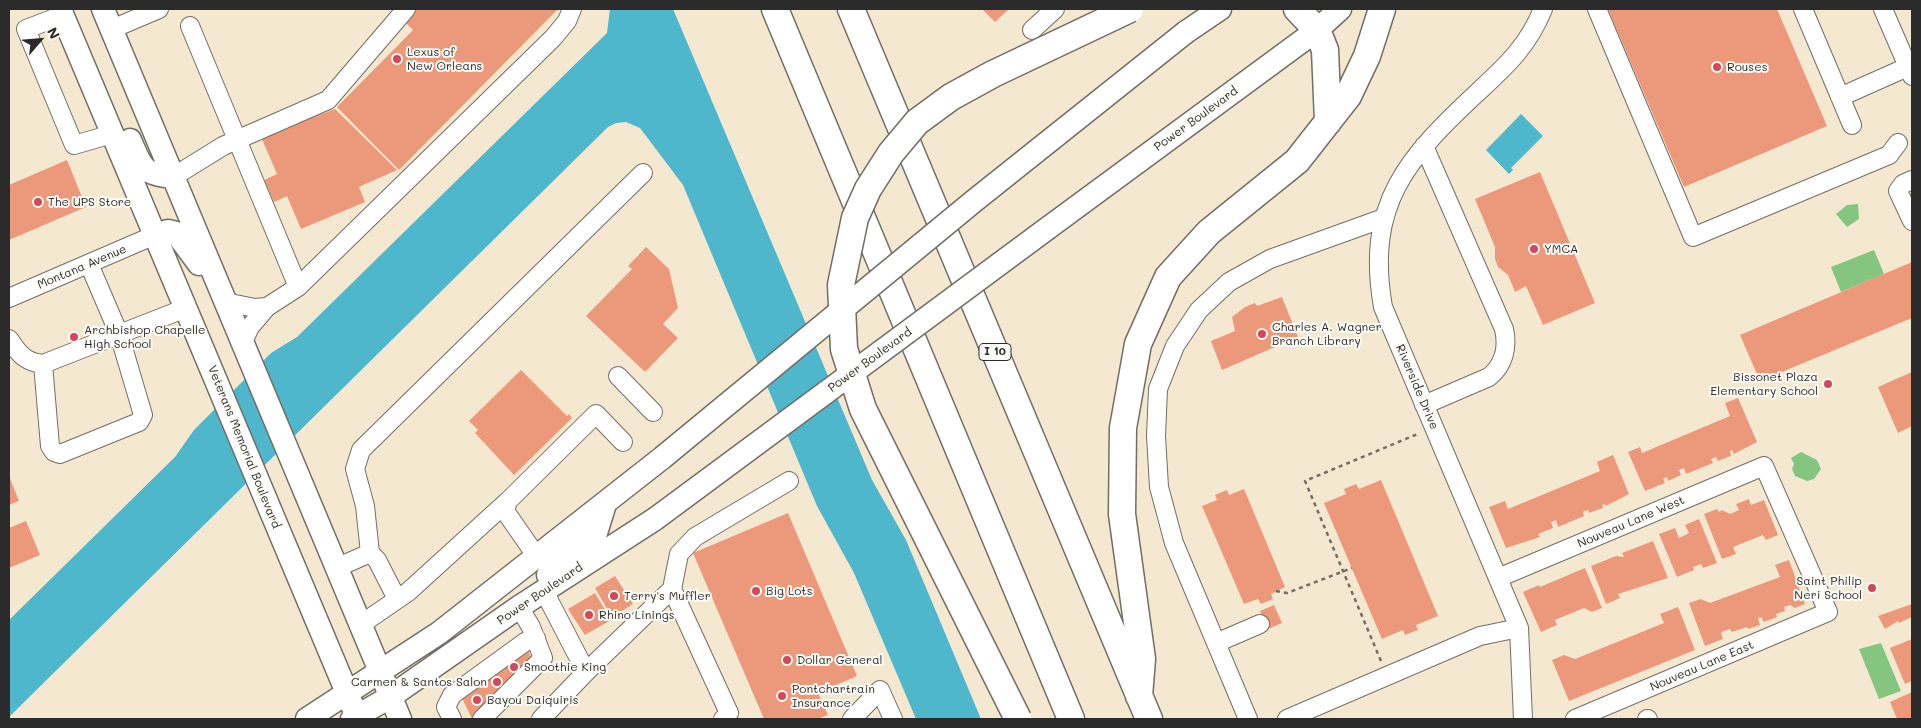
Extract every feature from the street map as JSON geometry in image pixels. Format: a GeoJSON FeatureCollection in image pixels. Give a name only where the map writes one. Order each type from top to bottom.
{"type":"FeatureCollection","features":[{"type":"Feature","properties":{"kind":"highway"},"geometry":{"type":"LineString","coordinates":[[775,9],[1071,719]]}},
{"type":"Feature","properties":{"kind":"highway","name":"I 10"},"geometry":{"type":"LineString","coordinates":[[851,9],[1149,719]]}},
{"type":"Feature","properties":{"kind":"highway"},"geometry":{"type":"LineString","coordinates":[[1018,719],[863,409],[844,348],[841,318],[843,277],[855,218],[868,189],[891,153],[917,122],[951,97],[985,78],[1130,9]]}},
{"type":"Feature","properties":{"kind":"highway"},"geometry":{"type":"LineString","coordinates":[[1296,9],[1317,30],[1325,50],[1328,122]]}},
{"type":"Feature","properties":{"kind":"highway"},"geometry":{"type":"LineString","coordinates":[[1139,696],[1142,659],[1122,514],[1123,428],[1138,344],[1168,277],[1209,232],[1297,160],[1348,96],[1367,56],[1382,9]]}},
{"type":"Feature","properties":{"kind":"main road"},"geometry":{"type":"LineString","coordinates":[[307,719],[439,634],[537,558],[662,458],[974,201],[1186,32],[1220,9]]}},
{"type":"Feature","properties":{"kind":"main road","name":"Power Boulevard"},"geometry":{"type":"LineString","coordinates":[[355,718],[390,697],[519,607],[655,519],[1317,30],[1340,9]]}},
{"type":"Feature","properties":{"kind":"main road"},"geometry":{"type":"LineString","coordinates":[[61,12],[82,34],[140,164],[153,175],[173,177]]}},
{"type":"Feature","properties":{"kind":"main road","name":"Veterans Memorial Boulevard"},"geometry":{"type":"LineString","coordinates":[[61,12],[347,694],[355,718]]}},
{"type":"Feature","properties":{"kind":"main road"},"geometry":{"type":"LineString","coordinates":[[108,19],[288,457],[400,719]]}},
{"type":"Feature","properties":{"kind":"main road"},"geometry":{"type":"LineString","coordinates":[[155,236],[168,231],[176,233],[224,302]]}},
{"type":"Feature","properties":{"kind":"main road"},"geometry":{"type":"LineString","coordinates":[[544,591],[546,577],[596,532],[605,504]]}},
{"type":"Feature","properties":{"kind":"street"},"geometry":{"type":"LineString","coordinates":[[108,19],[159,9]]}},
{"type":"Feature","properties":{"kind":"street"},"geometry":{"type":"LineString","coordinates":[[173,177],[237,140],[328,100],[406,9]]}},
{"type":"Feature","properties":{"kind":"street"},"geometry":{"type":"LineString","coordinates":[[245,350],[250,327],[267,307],[298,287],[553,38],[567,21],[572,9]]}},
{"type":"Feature","properties":{"kind":"street"},"geometry":{"type":"LineString","coordinates":[[1032,30],[1055,9]]}},
{"type":"Feature","properties":{"kind":"street","name":"Riverside Drive"},"geometry":{"type":"LineString","coordinates":[[1523,719],[1519,628],[1383,306],[1379,283],[1379,257],[1380,236],[1387,205],[1408,167],[1424,146],[1508,64],[1534,32],[1543,9]]}},
{"type":"Feature","properties":{"kind":"street"},"geometry":{"type":"LineString","coordinates":[[1597,9],[1693,237],[1888,155],[1898,143]]}},
{"type":"Feature","properties":{"kind":"street"},"geometry":{"type":"LineString","coordinates":[[1803,9],[1852,125]]}},
{"type":"Feature","properties":{"kind":"street"},"geometry":{"type":"LineString","coordinates":[[1840,97],[1911,70],[1883,9]]}},
{"type":"Feature","properties":{"kind":"street"},"geometry":{"type":"LineString","coordinates":[[61,12],[26,29],[74,145],[112,134]]}},
{"type":"Feature","properties":{"kind":"street"},"geometry":{"type":"LineString","coordinates":[[190,26],[298,287]]}},
{"type":"Feature","properties":{"kind":"street"},"geometry":{"type":"LineString","coordinates":[[1424,146],[1504,328],[1506,338],[1502,362],[1496,371],[1489,376],[1424,404]]}},
{"type":"Feature","properties":{"kind":"street"},"geometry":{"type":"LineString","coordinates":[[397,599],[377,560],[370,553],[365,506],[355,469],[361,450],[643,173]]}},
{"type":"Feature","properties":{"kind":"street"},"geometry":{"type":"LineString","coordinates":[[1912,180],[1903,184],[1898,191],[1912,221]]}},
{"type":"Feature","properties":{"kind":"street"},"geometry":{"type":"LineString","coordinates":[[1248,719],[1174,543],[1159,487],[1156,436],[1158,389],[1175,346],[1199,310],[1228,282],[1270,259],[1384,218]]}},
{"type":"Feature","properties":{"kind":"street","name":"Montana Avenue"},"geometry":{"type":"LineString","coordinates":[[9,298],[155,236]]}},
{"type":"Feature","properties":{"kind":"street"},"geometry":{"type":"LineString","coordinates":[[43,364],[50,446],[54,452],[60,454],[139,422],[143,415],[119,334],[89,264]]}},
{"type":"Feature","properties":{"kind":"street"},"geometry":{"type":"LineString","coordinates":[[224,302],[255,308],[267,307]]}},
{"type":"Feature","properties":{"kind":"street"},"geometry":{"type":"LineString","coordinates":[[9,340],[21,356],[32,363],[43,364],[186,308]]}},
{"type":"Feature","properties":{"kind":"street"},"geometry":{"type":"LineString","coordinates":[[618,376],[653,412]]}},
{"type":"Feature","properties":{"kind":"street"},"geometry":{"type":"LineString","coordinates":[[360,625],[397,599],[508,501],[596,414],[623,442]]}},
{"type":"Feature","properties":{"kind":"street","name":"Nouveau Lane West"},"geometry":{"type":"LineString","coordinates":[[1498,578],[1764,466],[1828,612]]}},
{"type":"Feature","properties":{"kind":"street"},"geometry":{"type":"LineString","coordinates":[[541,719],[586,672],[672,589],[680,554],[695,537],[789,481]]}},
{"type":"Feature","properties":{"kind":"street"},"geometry":{"type":"LineString","coordinates":[[508,501],[505,511],[509,520],[537,558]]}},
{"type":"Feature","properties":{"kind":"street"},"geometry":{"type":"LineString","coordinates":[[336,568],[370,553]]}},
{"type":"Feature","properties":{"kind":"street"},"geometry":{"type":"LineString","coordinates":[[672,589],[728,717]]}},
{"type":"Feature","properties":{"kind":"street"},"geometry":{"type":"LineString","coordinates":[[544,591],[586,672]]}},
{"type":"Feature","properties":{"kind":"street"},"geometry":{"type":"LineString","coordinates":[[482,719],[543,658],[536,638],[519,607]]}},
{"type":"Feature","properties":{"kind":"street","name":"Nouveau Lane East"},"geometry":{"type":"LineString","coordinates":[[1575,719],[1828,612]]}},
{"type":"Feature","properties":{"kind":"street"},"geometry":{"type":"LineString","coordinates":[[1216,643],[1260,624]]}},
{"type":"Feature","properties":{"kind":"street"},"geometry":{"type":"LineString","coordinates":[[1286,719],[1480,636],[1519,628]]}},
{"type":"Feature","properties":{"kind":"street"},"geometry":{"type":"LineString","coordinates":[[452,719],[446,706],[452,695],[525,642],[536,638]]}},
{"type":"Feature","properties":{"kind":"street"},"geometry":{"type":"LineString","coordinates":[[857,717],[880,690],[892,719]]}},
{"type":"Feature","properties":{"kind":"path"},"geometry":{"type":"LineString","coordinates":[[1387,676],[1305,481],[1422,432]]}},
{"type":"Feature","properties":{"kind":"path"},"geometry":{"type":"LineString","coordinates":[[1276,591],[1287,593],[1342,570],[1352,568]]}},
{"type":"Feature","properties":{"kind":"green space"},"geometry":{"type":"Polygon","coordinates":[[[1858,204],[1859,219],[1847,227],[1836,214],[1847,205],[1858,204]]]}},
{"type":"Feature","properties":{"kind":"green space"},"geometry":{"type":"Polygon","coordinates":[[[1874,250],[1884,274],[1841,292],[1831,267],[1874,250]]]}},
{"type":"Feature","properties":{"kind":"green space"},"geometry":{"type":"Polygon","coordinates":[[[1801,452],[1817,460],[1821,469],[1814,479],[1807,481],[1795,476],[1792,469],[1794,464],[1791,458],[1801,452]]]}},
{"type":"Feature","properties":{"kind":"green space"},"geometry":{"type":"Polygon","coordinates":[[[1881,643],[1901,691],[1879,699],[1859,649],[1881,643]]]}},
{"type":"Feature","properties":{"kind":"water"},"geometry":{"type":"Polygon","coordinates":[[[610,9],[673,9],[872,480],[906,540],[981,719],[916,719],[854,573],[817,506],[683,185],[640,128],[626,122],[616,123],[608,127],[9,717],[9,620],[175,457],[194,430],[271,353],[297,337],[607,33],[610,9]]]}},
{"type":"Feature","properties":{"kind":"water"},"geometry":{"type":"Polygon","coordinates":[[[1521,114],[1543,136],[1511,168],[1513,170],[1509,174],[1486,150],[1521,114]]]}},
{"type":"Feature","properties":{"kind":"building"},"geometry":{"type":"Polygon","coordinates":[[[414,9],[558,9],[399,170],[337,107],[413,30],[403,20],[414,9]]]}},
{"type":"Feature","properties":{"kind":"building"},"geometry":{"type":"Polygon","coordinates":[[[982,9],[1009,9],[995,22],[982,9]]]}},
{"type":"Feature","properties":{"kind":"building","name":"Rouses"},"geometry":{"type":"Polygon","coordinates":[[[1608,9],[1777,9],[1827,126],[1684,187],[1608,9]]]}},
{"type":"Feature","properties":{"kind":"building"},"geometry":{"type":"Polygon","coordinates":[[[335,109],[397,170],[359,187],[365,202],[301,229],[287,196],[274,202],[264,180],[277,174],[261,137],[335,109]]]}},
{"type":"Feature","properties":{"kind":"building"},"geometry":{"type":"Polygon","coordinates":[[[67,160],[86,207],[9,240],[9,185],[67,160]]]}},
{"type":"Feature","properties":{"kind":"building","name":"YMCA"},"geometry":{"type":"Polygon","coordinates":[[[1540,172],[1595,303],[1543,325],[1526,286],[1515,292],[1508,275],[1498,267],[1495,259],[1495,247],[1475,199],[1540,172]]]}},
{"type":"Feature","properties":{"kind":"building"},"geometry":{"type":"Polygon","coordinates":[[[646,247],[669,269],[678,308],[663,324],[678,338],[645,372],[586,316],[632,269],[628,266],[646,247]]]}},
{"type":"Feature","properties":{"kind":"building"},"geometry":{"type":"Polygon","coordinates":[[[1912,262],[1912,318],[1760,381],[1740,335],[1912,262]]]}},
{"type":"Feature","properties":{"kind":"building","name":"Charles A. Wagner Branch Library"},"geometry":{"type":"Polygon","coordinates":[[[1282,297],[1298,337],[1222,370],[1211,341],[1235,331],[1232,317],[1245,307],[1255,303],[1257,306],[1282,297]]]}},
{"type":"Feature","properties":{"kind":"building"},"geometry":{"type":"Polygon","coordinates":[[[521,370],[567,416],[569,414],[572,418],[514,475],[475,433],[478,430],[469,421],[521,370]]]}},
{"type":"Feature","properties":{"kind":"building"},"geometry":{"type":"Polygon","coordinates":[[[1912,372],[1912,426],[1898,433],[1878,387],[1912,372]]]}},
{"type":"Feature","properties":{"kind":"building"},"geometry":{"type":"Polygon","coordinates":[[[1738,398],[1757,442],[1734,454],[1732,450],[1730,451],[1731,456],[1718,461],[1716,457],[1711,459],[1713,463],[1686,474],[1684,468],[1679,470],[1681,475],[1668,481],[1667,477],[1663,479],[1665,483],[1645,491],[1628,452],[1640,447],[1642,453],[1730,416],[1725,403],[1738,398]]]}},
{"type":"Feature","properties":{"kind":"building"},"geometry":{"type":"Polygon","coordinates":[[[1613,455],[1629,494],[1606,506],[1605,504],[1602,505],[1603,508],[1589,513],[1588,510],[1583,512],[1584,516],[1558,527],[1556,520],[1551,522],[1553,528],[1538,534],[1540,537],[1506,548],[1489,507],[1505,501],[1508,509],[1600,471],[1597,462],[1613,455]]]}},
{"type":"Feature","properties":{"kind":"building"},"geometry":{"type":"Polygon","coordinates":[[[9,476],[19,501],[9,505],[9,476]]]}},
{"type":"Feature","properties":{"kind":"building"},"geometry":{"type":"Polygon","coordinates":[[[1381,480],[1438,616],[1416,625],[1418,630],[1405,635],[1403,630],[1382,639],[1324,503],[1346,494],[1344,489],[1356,484],[1359,489],[1381,480]]]}},
{"type":"Feature","properties":{"kind":"building"},"geometry":{"type":"Polygon","coordinates":[[[1244,489],[1285,587],[1271,594],[1273,599],[1261,604],[1258,599],[1244,604],[1202,506],[1217,500],[1215,495],[1227,490],[1229,495],[1244,489]]]}},
{"type":"Feature","properties":{"kind":"building"},"geometry":{"type":"Polygon","coordinates":[[[1749,499],[1751,505],[1764,500],[1778,535],[1766,540],[1763,535],[1733,547],[1736,554],[1722,559],[1704,514],[1717,509],[1719,512],[1722,510],[1730,514],[1739,510],[1736,504],[1749,499]]]}},
{"type":"Feature","properties":{"kind":"building"},"geometry":{"type":"Polygon","coordinates":[[[788,513],[857,676],[818,693],[828,715],[817,719],[764,719],[693,553],[788,513]]]}},
{"type":"Feature","properties":{"kind":"building"},"geometry":{"type":"Polygon","coordinates":[[[1699,519],[1717,563],[1703,568],[1701,564],[1693,567],[1694,570],[1677,577],[1659,534],[1675,528],[1679,538],[1689,533],[1685,525],[1699,519]]]}},
{"type":"Feature","properties":{"kind":"building"},"geometry":{"type":"Polygon","coordinates":[[[26,521],[40,555],[9,568],[9,528],[26,521]]]}},
{"type":"Feature","properties":{"kind":"building"},"geometry":{"type":"Polygon","coordinates":[[[1653,541],[1668,578],[1618,594],[1620,598],[1606,604],[1591,566],[1616,556],[1624,557],[1622,553],[1653,541]]]}},
{"type":"Feature","properties":{"kind":"building"},"geometry":{"type":"Polygon","coordinates":[[[1789,560],[1805,604],[1795,608],[1790,605],[1784,607],[1785,611],[1776,614],[1777,617],[1764,622],[1761,617],[1758,618],[1760,625],[1748,629],[1747,627],[1732,632],[1730,629],[1721,632],[1723,639],[1705,646],[1689,603],[1701,599],[1710,603],[1780,577],[1775,565],[1789,560]]]}},
{"type":"Feature","properties":{"kind":"building"},"geometry":{"type":"Polygon","coordinates":[[[1585,568],[1602,608],[1592,612],[1584,608],[1555,620],[1557,625],[1541,632],[1523,592],[1585,568]]]}},
{"type":"Feature","properties":{"kind":"building","name":"Terry's Muffler"},"geometry":{"type":"Polygon","coordinates":[[[615,576],[633,604],[612,617],[595,588],[615,576]]]}},
{"type":"Feature","properties":{"kind":"building","name":"Rhino Linings"},"geometry":{"type":"Polygon","coordinates":[[[595,593],[611,620],[585,635],[568,609],[595,593]]]}},
{"type":"Feature","properties":{"kind":"building"},"geometry":{"type":"Polygon","coordinates":[[[1912,604],[1912,617],[1899,623],[1898,621],[1885,629],[1878,616],[1912,604]]]}},
{"type":"Feature","properties":{"kind":"building"},"geometry":{"type":"Polygon","coordinates":[[[1274,605],[1282,623],[1268,629],[1260,611],[1274,605]]]}},
{"type":"Feature","properties":{"kind":"building"},"geometry":{"type":"Polygon","coordinates":[[[1678,607],[1695,650],[1569,701],[1552,660],[1564,655],[1575,659],[1664,623],[1660,614],[1678,607]]]}},
{"type":"Feature","properties":{"kind":"building"},"geometry":{"type":"Polygon","coordinates":[[[1912,639],[1912,681],[1905,684],[1890,648],[1912,639]]]}},
{"type":"Feature","properties":{"kind":"building"},"geometry":{"type":"Polygon","coordinates":[[[528,649],[532,660],[472,719],[461,696],[528,649]]]}},
{"type":"Feature","properties":{"kind":"building"},"geometry":{"type":"Polygon","coordinates":[[[1912,692],[1912,719],[1897,719],[1890,702],[1912,692]]]}},
{"type":"Feature","properties":{"kind":"place","name":"Lexus of New Orleans"},"geometry":{"type":"Point","coordinates":[397,59]}},
{"type":"Feature","properties":{"kind":"place","name":"Rouses"},"geometry":{"type":"Point","coordinates":[1717,67]}},
{"type":"Feature","properties":{"kind":"place","name":"The UPS Store"},"geometry":{"type":"Point","coordinates":[38,202]}},
{"type":"Feature","properties":{"kind":"place","name":"YMCA"},"geometry":{"type":"Point","coordinates":[1534,249]}},
{"type":"Feature","properties":{"kind":"place","name":"Charles A. Wagner Branch Library"},"geometry":{"type":"Point","coordinates":[1262,334]}},
{"type":"Feature","properties":{"kind":"place","name":"Archbishop Chapelle High School"},"geometry":{"type":"Point","coordinates":[74,337]}},
{"type":"Feature","properties":{"kind":"place","name":"Bissonet Plaza Elementary School"},"geometry":{"type":"Point","coordinates":[1828,384]}},
{"type":"Feature","properties":{"kind":"place","name":"Saint Philip Neri School"},"geometry":{"type":"Point","coordinates":[1872,588]}},
{"type":"Feature","properties":{"kind":"place","name":"Big Lots"},"geometry":{"type":"Point","coordinates":[756,591]}},
{"type":"Feature","properties":{"kind":"place","name":"Terry's Muffler"},"geometry":{"type":"Point","coordinates":[614,596]}},
{"type":"Feature","properties":{"kind":"place","name":"Rhino Linings"},"geometry":{"type":"Point","coordinates":[589,615]}},
{"type":"Feature","properties":{"kind":"place","name":"Dollar General"},"geometry":{"type":"Point","coordinates":[787,660]}},
{"type":"Feature","properties":{"kind":"place","name":"Smoothie King"},"geometry":{"type":"Point","coordinates":[514,667]}},
{"type":"Feature","properties":{"kind":"place","name":"Carmen & Santos Salon"},"geometry":{"type":"Point","coordinates":[497,682]}},
{"type":"Feature","properties":{"kind":"place","name":"Pontchartrain Insurance"},"geometry":{"type":"Point","coordinates":[782,696]}},
{"type":"Feature","properties":{"kind":"place","name":"Bayou Daiquiris"},"geometry":{"type":"Point","coordinates":[477,700]}}]}
